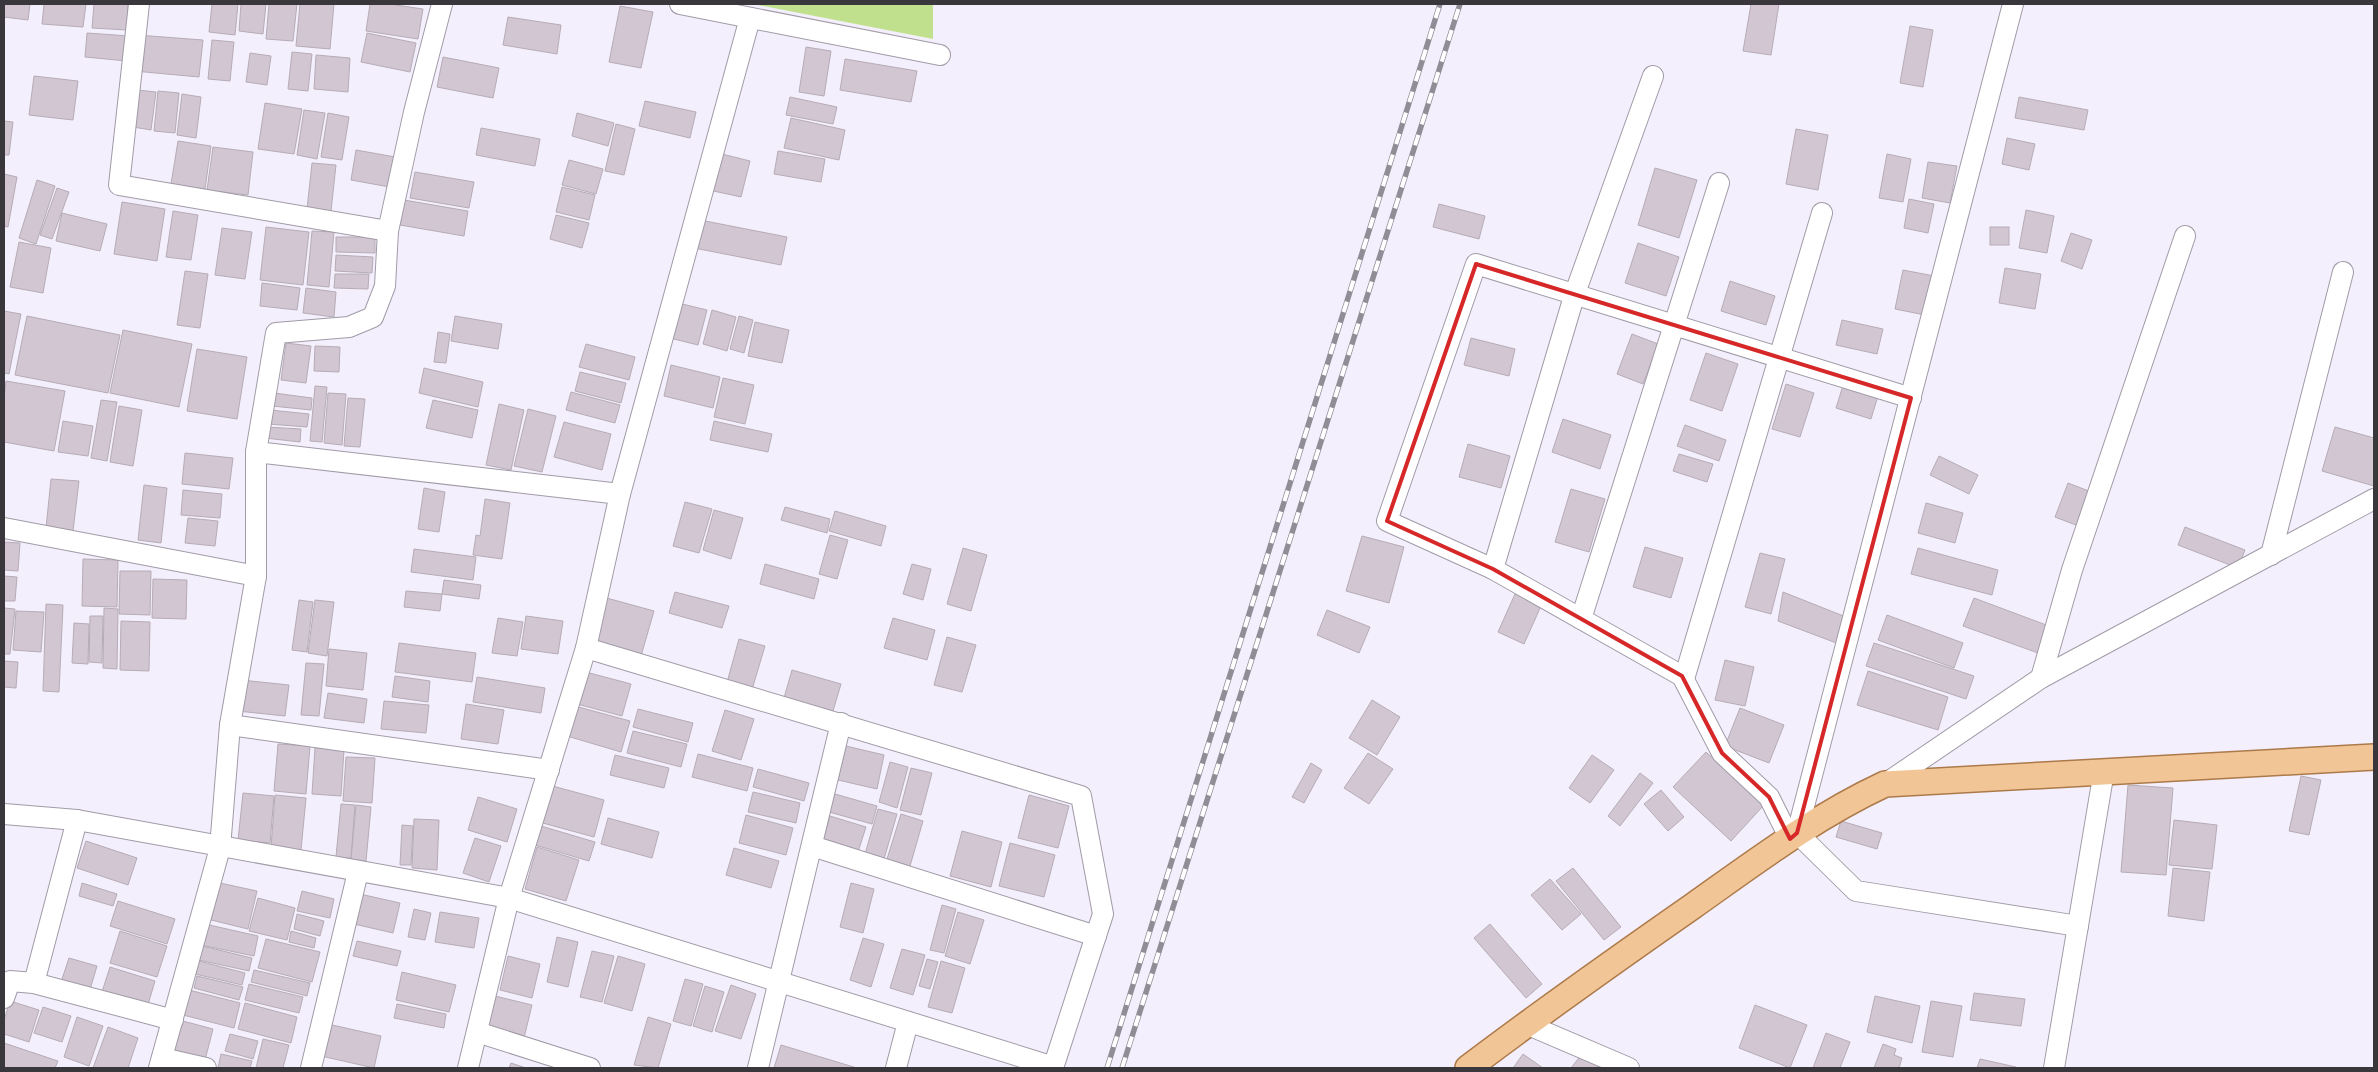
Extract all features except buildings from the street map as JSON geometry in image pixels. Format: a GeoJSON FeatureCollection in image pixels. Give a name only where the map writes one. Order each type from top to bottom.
{"type":"FeatureCollection","features":[{"type":"Feature","properties":{"kind":"main road"},"geometry":{"type":"LineString","coordinates":[[1468,1068],[1526,1024],[1794,836],[1844,803],[1885,784],[2374,756]]}},
{"type":"Feature","properties":{"kind":"street"},"geometry":{"type":"LineString","coordinates":[[139,4],[119,185],[388,231]]}},
{"type":"Feature","properties":{"kind":"street"},"geometry":{"type":"LineString","coordinates":[[206,1068],[160,1063],[220,848],[230,724],[256,576],[256,452],[276,333],[349,327],[373,317],[385,286],[388,231],[414,112],[442,4]]}},
{"type":"Feature","properties":{"kind":"street"},"geometry":{"type":"LineString","coordinates":[[680,4],[940,56]]}},
{"type":"Feature","properties":{"kind":"street"},"geometry":{"type":"LineString","coordinates":[[1794,836],[1911,398],[2013,4]]}},
{"type":"Feature","properties":{"kind":"street"},"geometry":{"type":"LineString","coordinates":[[468,1068],[509,898],[586,648],[620,494],[750,18]]}},
{"type":"Feature","properties":{"kind":"street"},"geometry":{"type":"LineString","coordinates":[[1493,569],[1575,293],[1653,76]]}},
{"type":"Feature","properties":{"kind":"street"},"geometry":{"type":"LineString","coordinates":[[1581,619],[1676,324],[1719,183]]}},
{"type":"Feature","properties":{"kind":"street"},"geometry":{"type":"LineString","coordinates":[[1684,679],[1822,213]]}},
{"type":"Feature","properties":{"kind":"street"},"geometry":{"type":"LineString","coordinates":[[2041,678],[2072,570],[2185,236]]}},
{"type":"Feature","properties":{"kind":"street"},"geometry":{"type":"LineString","coordinates":[[1911,398],[1676,324],[1476,264],[1387,521],[1493,569],[1684,679],[1722,752],[1769,797],[1794,836],[1856,891],[2078,926]]}},
{"type":"Feature","properties":{"kind":"street"},"geometry":{"type":"LineString","coordinates":[[2271,554],[2343,272]]}},
{"type":"Feature","properties":{"kind":"street"},"geometry":{"type":"LineString","coordinates":[[256,452],[620,494]]}},
{"type":"Feature","properties":{"kind":"street"},"geometry":{"type":"LineString","coordinates":[[1885,784],[2041,678],[2374,499]]}},
{"type":"Feature","properties":{"kind":"street"},"geometry":{"type":"LineString","coordinates":[[4,528],[256,576]]}},
{"type":"Feature","properties":{"kind":"street"},"geometry":{"type":"LineString","coordinates":[[4,814],[77,820],[220,848],[509,898],[1053,1068],[1103,914],[1081,796],[586,648]]}},
{"type":"Feature","properties":{"kind":"street"},"geometry":{"type":"LineString","coordinates":[[758,1068],[841,723]]}},
{"type":"Feature","properties":{"kind":"street"},"geometry":{"type":"LineString","coordinates":[[230,724],[549,770]]}},
{"type":"Feature","properties":{"kind":"street"},"geometry":{"type":"LineString","coordinates":[[2054,1068],[2104,771]]}},
{"type":"Feature","properties":{"kind":"street"},"geometry":{"type":"LineString","coordinates":[[34,983],[77,820]]}},
{"type":"Feature","properties":{"kind":"street"},"geometry":{"type":"LineString","coordinates":[[812,846],[1096,936]]}},
{"type":"Feature","properties":{"kind":"street"},"geometry":{"type":"LineString","coordinates":[[311,1068],[358,872]]}},
{"type":"Feature","properties":{"kind":"street"},"geometry":{"type":"LineString","coordinates":[[6,986],[34,983],[173,1020]]}},
{"type":"Feature","properties":{"kind":"street"},"geometry":{"type":"LineString","coordinates":[[896,1068],[908,1022]]}},
{"type":"Feature","properties":{"kind":"street"},"geometry":{"type":"LineString","coordinates":[[1526,1024],[1629,1068]]}},
{"type":"Feature","properties":{"kind":"street"},"geometry":{"type":"LineString","coordinates":[[477,1032],[590,1068]]}},
{"type":"Feature","properties":{"kind":"highlighted area"},"geometry":{"type":"Polygon","coordinates":[[[1476,264],[1911,398],[1797,833],[1790,839],[1769,797],[1722,753],[1682,676],[1493,569],[1387,521],[1476,264]]]}},
{"type":"Feature","properties":{"kind":"green space"},"geometry":{"type":"Polygon","coordinates":[[[753,4],[933,4],[933,39],[753,4]]]}},
{"type":"Feature","properties":{"kind":"railway"},"geometry":{"type":"LineString","coordinates":[[1107,1068],[1440,4]]}},
{"type":"Feature","properties":{"kind":"railway"},"geometry":{"type":"LineString","coordinates":[[1122,1068],[1460,4]]}}]}
